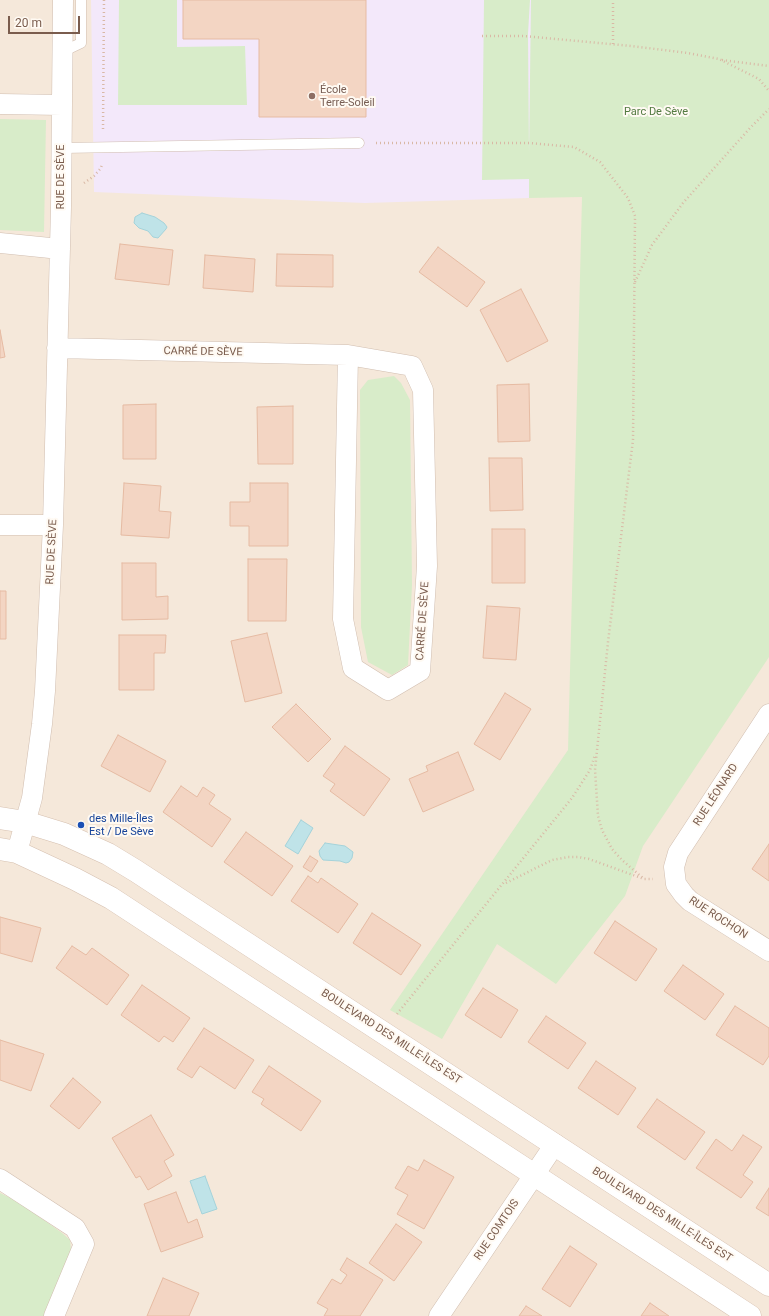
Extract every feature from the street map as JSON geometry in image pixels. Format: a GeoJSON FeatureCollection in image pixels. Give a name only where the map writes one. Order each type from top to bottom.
{"type":"FeatureCollection","features":[{"type":"Feature","properties":{"kind":"street","name":"RUE DE SÈVE"},"geometry":{"type":"LineString","coordinates":[[8,850],[26,822],[32,798],[42,724],[53,525],[61,203],[63,0]]}},
{"type":"Feature","properties":{"kind":"street"},"geometry":{"type":"LineString","coordinates":[[0,104],[62,105]]}},
{"type":"Feature","properties":{"kind":"street"},"geometry":{"type":"LineString","coordinates":[[0,243],[60,249]]}},
{"type":"Feature","properties":{"kind":"street","name":"CARRÉ DE SÈVE"},"geometry":{"type":"LineString","coordinates":[[57,348],[348,355],[412,366],[423,390],[427,566],[420,671],[388,690],[353,668],[343,619],[348,355]]}},
{"type":"Feature","properties":{"kind":"street"},"geometry":{"type":"LineString","coordinates":[[0,525],[53,525]]}},
{"type":"Feature","properties":{"kind":"street","name":"RUE LÉONARD"},"geometry":{"type":"LineString","coordinates":[[674,878],[674,867],[678,853],[769,714]]}},
{"type":"Feature","properties":{"kind":"street","name":"BOULEVARD DES MILLE-ÎLES EST"},"geometry":{"type":"LineString","coordinates":[[0,818],[26,822],[78,839],[108,854],[769,1284]]}},
{"type":"Feature","properties":{"kind":"street"},"geometry":{"type":"LineString","coordinates":[[8,850],[75,879],[111,898],[750,1316]]}},
{"type":"Feature","properties":{"kind":"street","name":"RUE ROCHON"},"geometry":{"type":"LineString","coordinates":[[674,878],[679,889],[690,901],[769,951]]}},
{"type":"Feature","properties":{"kind":"street","name":"RUE COMTOIS"},"geometry":{"type":"LineString","coordinates":[[439,1316],[555,1144]]}},
{"type":"Feature","properties":{"kind":"street"},"geometry":{"type":"LineString","coordinates":[[0,1179],[74,1228],[84,1244],[54,1316]]}},
{"type":"Feature","properties":{"kind":"lane"},"geometry":{"type":"LineString","coordinates":[[62,52],[81,43],[81,0]]}},
{"type":"Feature","properties":{"kind":"lane"},"geometry":{"type":"LineString","coordinates":[[62,148],[359,144]]}},
{"type":"Feature","properties":{"kind":"path"},"geometry":{"type":"LineString","coordinates":[[61,203],[69,194],[94,176],[101,168],[103,160],[104,0]]}},
{"type":"Feature","properties":{"kind":"path"},"geometry":{"type":"LineString","coordinates":[[613,0],[613,44]]}},
{"type":"Feature","properties":{"kind":"path"},"geometry":{"type":"LineString","coordinates":[[482,36],[524,36],[613,44],[688,53],[769,66]]}},
{"type":"Feature","properties":{"kind":"path"},"geometry":{"type":"LineString","coordinates":[[719,59],[759,79],[769,91]]}},
{"type":"Feature","properties":{"kind":"path"},"geometry":{"type":"LineString","coordinates":[[634,285],[652,245],[683,203],[769,109]]}},
{"type":"Feature","properties":{"kind":"path"},"geometry":{"type":"LineString","coordinates":[[359,144],[529,143],[574,147],[600,162],[628,198],[635,216],[633,440],[608,642],[595,770],[598,816],[602,830],[612,849],[644,879],[589,859],[568,857],[552,860],[503,884]]}},
{"type":"Feature","properties":{"kind":"path"},"geometry":{"type":"LineString","coordinates":[[396,1015],[572,798],[590,770],[596,751]]}},
{"type":"Feature","properties":{"kind":"shaded area"},"geometry":{"type":"Polygon","coordinates":[[[0,0],[769,0],[769,1316],[0,1316],[0,0]]]}},
{"type":"Feature","properties":{"kind":"shaded area","name":"École Terre-Soleil"},"geometry":{"type":"Polygon","coordinates":[[[91,0],[533,0],[529,198],[365,203],[94,192],[91,0]]]}},
{"type":"Feature","properties":{"kind":"green space"},"geometry":{"type":"Polygon","coordinates":[[[119,0],[177,0],[177,47],[245,46],[247,105],[118,105],[119,0]]]}},
{"type":"Feature","properties":{"kind":"green space","name":"Parc De Sève"},"geometry":{"type":"Polygon","coordinates":[[[484,0],[530,0],[528,34],[529,154],[531,0],[769,0],[769,657],[643,846],[625,896],[556,984],[497,944],[442,1039],[390,1010],[568,750],[582,197],[529,198],[529,179],[482,180],[484,0]]]}},
{"type":"Feature","properties":{"kind":"green space"},"geometry":{"type":"Polygon","coordinates":[[[0,119],[46,120],[44,232],[0,230],[0,119]]]}},
{"type":"Feature","properties":{"kind":"green space"},"geometry":{"type":"Polygon","coordinates":[[[394,376],[401,383],[410,400],[412,585],[408,665],[392,675],[368,662],[361,627],[360,390],[368,380],[394,376]]]}},
{"type":"Feature","properties":{"kind":"green space"},"geometry":{"type":"Polygon","coordinates":[[[0,1193],[19,1202],[70,1240],[71,1250],[44,1316],[0,1316],[0,1193]]]}},
{"type":"Feature","properties":{"kind":"water"},"geometry":{"type":"Polygon","coordinates":[[[142,213],[155,217],[167,227],[158,238],[153,237],[148,231],[139,228],[134,223],[135,217],[142,213]]]}},
{"type":"Feature","properties":{"kind":"water"},"geometry":{"type":"Polygon","coordinates":[[[301,820],[313,828],[298,854],[285,846],[301,820]]]}},
{"type":"Feature","properties":{"kind":"water"},"geometry":{"type":"Polygon","coordinates":[[[325,843],[345,846],[353,852],[352,858],[346,863],[340,861],[323,860],[319,851],[325,843]]]}},
{"type":"Feature","properties":{"kind":"water"},"geometry":{"type":"Polygon","coordinates":[[[205,1176],[217,1209],[202,1214],[190,1181],[205,1176]]]}},
{"type":"Feature","properties":{"kind":"building","name":"École Terre-Soleil"},"geometry":{"type":"Polygon","coordinates":[[[183,0],[366,0],[366,117],[259,117],[259,39],[183,39],[183,0]]]}},
{"type":"Feature","properties":{"kind":"building"},"geometry":{"type":"Polygon","coordinates":[[[120,244],[173,250],[169,285],[115,279],[120,244]]]}},
{"type":"Feature","properties":{"kind":"building"},"geometry":{"type":"Polygon","coordinates":[[[438,247],[485,282],[467,307],[419,272],[438,247]]]}},
{"type":"Feature","properties":{"kind":"building"},"geometry":{"type":"Polygon","coordinates":[[[277,254],[333,255],[333,287],[276,286],[277,254]]]}},
{"type":"Feature","properties":{"kind":"building"},"geometry":{"type":"Polygon","coordinates":[[[205,255],[255,259],[253,292],[203,288],[205,255]]]}},
{"type":"Feature","properties":{"kind":"building"},"geometry":{"type":"Polygon","coordinates":[[[521,289],[548,341],[507,362],[480,310],[521,289]]]}},
{"type":"Feature","properties":{"kind":"building"},"geometry":{"type":"Polygon","coordinates":[[[0,330],[5,357],[0,358],[0,330]]]}},
{"type":"Feature","properties":{"kind":"building"},"geometry":{"type":"Polygon","coordinates":[[[529,384],[530,441],[498,442],[497,385],[529,384]]]}},
{"type":"Feature","properties":{"kind":"building"},"geometry":{"type":"Polygon","coordinates":[[[156,404],[156,459],[123,459],[123,405],[156,404]]]}},
{"type":"Feature","properties":{"kind":"building"},"geometry":{"type":"Polygon","coordinates":[[[293,406],[293,464],[258,464],[257,407],[293,406]]]}},
{"type":"Feature","properties":{"kind":"building"},"geometry":{"type":"Polygon","coordinates":[[[489,458],[522,458],[523,510],[490,511],[489,458]]]}},
{"type":"Feature","properties":{"kind":"building"},"geometry":{"type":"Polygon","coordinates":[[[124,483],[161,486],[159,511],[171,512],[169,538],[121,535],[124,483]]]}},
{"type":"Feature","properties":{"kind":"building"},"geometry":{"type":"Polygon","coordinates":[[[250,483],[288,483],[288,546],[249,546],[249,526],[230,526],[230,502],[250,502],[250,483]]]}},
{"type":"Feature","properties":{"kind":"building"},"geometry":{"type":"Polygon","coordinates":[[[492,529],[525,529],[525,583],[492,583],[492,529]]]}},
{"type":"Feature","properties":{"kind":"building"},"geometry":{"type":"Polygon","coordinates":[[[248,559],[287,559],[286,621],[248,621],[248,559]]]}},
{"type":"Feature","properties":{"kind":"building"},"geometry":{"type":"Polygon","coordinates":[[[122,563],[156,563],[156,597],[168,596],[168,619],[122,620],[122,563]]]}},
{"type":"Feature","properties":{"kind":"building"},"geometry":{"type":"Polygon","coordinates":[[[0,591],[6,591],[6,639],[0,639],[0,591]]]}},
{"type":"Feature","properties":{"kind":"building"},"geometry":{"type":"Polygon","coordinates":[[[487,606],[520,608],[516,660],[483,658],[487,606]]]}},
{"type":"Feature","properties":{"kind":"building"},"geometry":{"type":"Polygon","coordinates":[[[267,633],[282,693],[245,702],[231,641],[267,633]]]}},
{"type":"Feature","properties":{"kind":"building"},"geometry":{"type":"Polygon","coordinates":[[[119,635],[166,635],[165,653],[154,653],[154,690],[119,690],[119,635]]]}},
{"type":"Feature","properties":{"kind":"building"},"geometry":{"type":"Polygon","coordinates":[[[505,693],[531,709],[500,760],[474,744],[505,693]]]}},
{"type":"Feature","properties":{"kind":"building"},"geometry":{"type":"Polygon","coordinates":[[[296,704],[331,739],[308,762],[272,727],[296,704]]]}},
{"type":"Feature","properties":{"kind":"building"},"geometry":{"type":"Polygon","coordinates":[[[118,735],[166,761],[150,792],[101,766],[118,735]]]}},
{"type":"Feature","properties":{"kind":"building"},"geometry":{"type":"Polygon","coordinates":[[[345,746],[390,779],[364,816],[330,791],[335,784],[323,776],[345,746]]]}},
{"type":"Feature","properties":{"kind":"building"},"geometry":{"type":"Polygon","coordinates":[[[458,752],[474,790],[423,812],[409,779],[428,771],[426,766],[458,752]]]}},
{"type":"Feature","properties":{"kind":"building"},"geometry":{"type":"Polygon","coordinates":[[[181,786],[197,797],[203,787],[215,795],[209,804],[231,819],[212,847],[163,812],[181,786]]]}},
{"type":"Feature","properties":{"kind":"building"},"geometry":{"type":"Polygon","coordinates":[[[246,832],[293,866],[272,896],[224,862],[246,832]]]}},
{"type":"Feature","properties":{"kind":"building"},"geometry":{"type":"Polygon","coordinates":[[[769,844],[769,881],[752,869],[769,844]]]}},
{"type":"Feature","properties":{"kind":"building"},"geometry":{"type":"Polygon","coordinates":[[[310,856],[318,861],[311,872],[303,867],[310,856]]]}},
{"type":"Feature","properties":{"kind":"building"},"geometry":{"type":"Polygon","coordinates":[[[308,876],[318,883],[321,878],[358,904],[338,933],[291,901],[308,876]]]}},
{"type":"Feature","properties":{"kind":"building"},"geometry":{"type":"Polygon","coordinates":[[[372,913],[421,945],[401,975],[353,943],[372,913]]]}},
{"type":"Feature","properties":{"kind":"building"},"geometry":{"type":"Polygon","coordinates":[[[0,917],[41,928],[32,962],[0,953],[0,917]]]}},
{"type":"Feature","properties":{"kind":"building"},"geometry":{"type":"Polygon","coordinates":[[[615,921],[657,949],[636,981],[594,953],[615,921]]]}},
{"type":"Feature","properties":{"kind":"building"},"geometry":{"type":"Polygon","coordinates":[[[72,946],[86,955],[92,948],[129,975],[107,1005],[56,968],[72,946]]]}},
{"type":"Feature","properties":{"kind":"building"},"geometry":{"type":"Polygon","coordinates":[[[683,965],[724,994],[705,1020],[664,991],[683,965]]]}},
{"type":"Feature","properties":{"kind":"building"},"geometry":{"type":"Polygon","coordinates":[[[142,985],[190,1018],[173,1042],[164,1036],[159,1042],[121,1015],[142,985]]]}},
{"type":"Feature","properties":{"kind":"building"},"geometry":{"type":"Polygon","coordinates":[[[483,988],[518,1010],[501,1038],[465,1015],[483,988]]]}},
{"type":"Feature","properties":{"kind":"building"},"geometry":{"type":"Polygon","coordinates":[[[735,1006],[769,1028],[769,1056],[763,1065],[716,1035],[735,1006]]]}},
{"type":"Feature","properties":{"kind":"building"},"geometry":{"type":"Polygon","coordinates":[[[546,1016],[586,1043],[568,1069],[528,1042],[546,1016]]]}},
{"type":"Feature","properties":{"kind":"building"},"geometry":{"type":"Polygon","coordinates":[[[204,1028],[254,1060],[235,1089],[200,1066],[192,1078],[177,1069],[204,1028]]]}},
{"type":"Feature","properties":{"kind":"building"},"geometry":{"type":"Polygon","coordinates":[[[0,1040],[44,1054],[31,1091],[0,1080],[0,1040]]]}},
{"type":"Feature","properties":{"kind":"building"},"geometry":{"type":"Polygon","coordinates":[[[596,1061],[636,1088],[618,1115],[578,1088],[596,1061]]]}},
{"type":"Feature","properties":{"kind":"building"},"geometry":{"type":"Polygon","coordinates":[[[269,1066],[321,1101],[301,1131],[261,1104],[264,1099],[252,1092],[269,1066]]]}},
{"type":"Feature","properties":{"kind":"building"},"geometry":{"type":"Polygon","coordinates":[[[73,1078],[101,1102],[79,1129],[50,1106],[73,1078]]]}},
{"type":"Feature","properties":{"kind":"building"},"geometry":{"type":"Polygon","coordinates":[[[657,1099],[705,1132],[685,1160],[637,1127],[657,1099]]]}},
{"type":"Feature","properties":{"kind":"building"},"geometry":{"type":"Polygon","coordinates":[[[151,1115],[174,1155],[164,1161],[172,1176],[148,1190],[140,1176],[136,1178],[112,1138],[151,1115]]]}},
{"type":"Feature","properties":{"kind":"building"},"geometry":{"type":"Polygon","coordinates":[[[743,1135],[762,1147],[743,1175],[753,1182],[741,1198],[696,1168],[716,1139],[732,1151],[743,1135]]]}},
{"type":"Feature","properties":{"kind":"building"},"geometry":{"type":"Polygon","coordinates":[[[424,1160],[454,1177],[424,1229],[397,1214],[408,1195],[395,1188],[408,1166],[418,1171],[424,1160]]]}},
{"type":"Feature","properties":{"kind":"building"},"geometry":{"type":"Polygon","coordinates":[[[769,1188],[769,1216],[756,1208],[769,1188]]]}},
{"type":"Feature","properties":{"kind":"building"},"geometry":{"type":"Polygon","coordinates":[[[176,1192],[188,1223],[197,1219],[203,1237],[161,1252],[144,1204],[176,1192]]]}},
{"type":"Feature","properties":{"kind":"building"},"geometry":{"type":"Polygon","coordinates":[[[396,1224],[422,1242],[394,1281],[369,1263],[396,1224]]]}},
{"type":"Feature","properties":{"kind":"building"},"geometry":{"type":"Polygon","coordinates":[[[570,1246],[597,1264],[570,1307],[542,1289],[570,1246]]]}},
{"type":"Feature","properties":{"kind":"building"},"geometry":{"type":"Polygon","coordinates":[[[347,1258],[383,1280],[360,1316],[324,1316],[328,1309],[317,1303],[332,1279],[341,1284],[347,1275],[340,1270],[347,1258]]]}},
{"type":"Feature","properties":{"kind":"building"},"geometry":{"type":"Polygon","coordinates":[[[163,1278],[199,1293],[189,1316],[147,1316],[163,1278]]]}},
{"type":"Feature","properties":{"kind":"building"},"geometry":{"type":"Polygon","coordinates":[[[650,1303],[669,1316],[641,1316],[650,1303]]]}},
{"type":"Feature","properties":{"kind":"building"},"geometry":{"type":"Polygon","coordinates":[[[526,1306],[542,1316],[519,1316],[526,1306]]]}},
{"type":"Feature","properties":{"kind":"place","name":"École Terre-Soleil"},"geometry":{"type":"Point","coordinates":[312,96]}},
{"type":"Feature","properties":{"kind":"place","name":"des Mille-Îles Est / De Sève"},"geometry":{"type":"Point","coordinates":[81,825]}}]}
